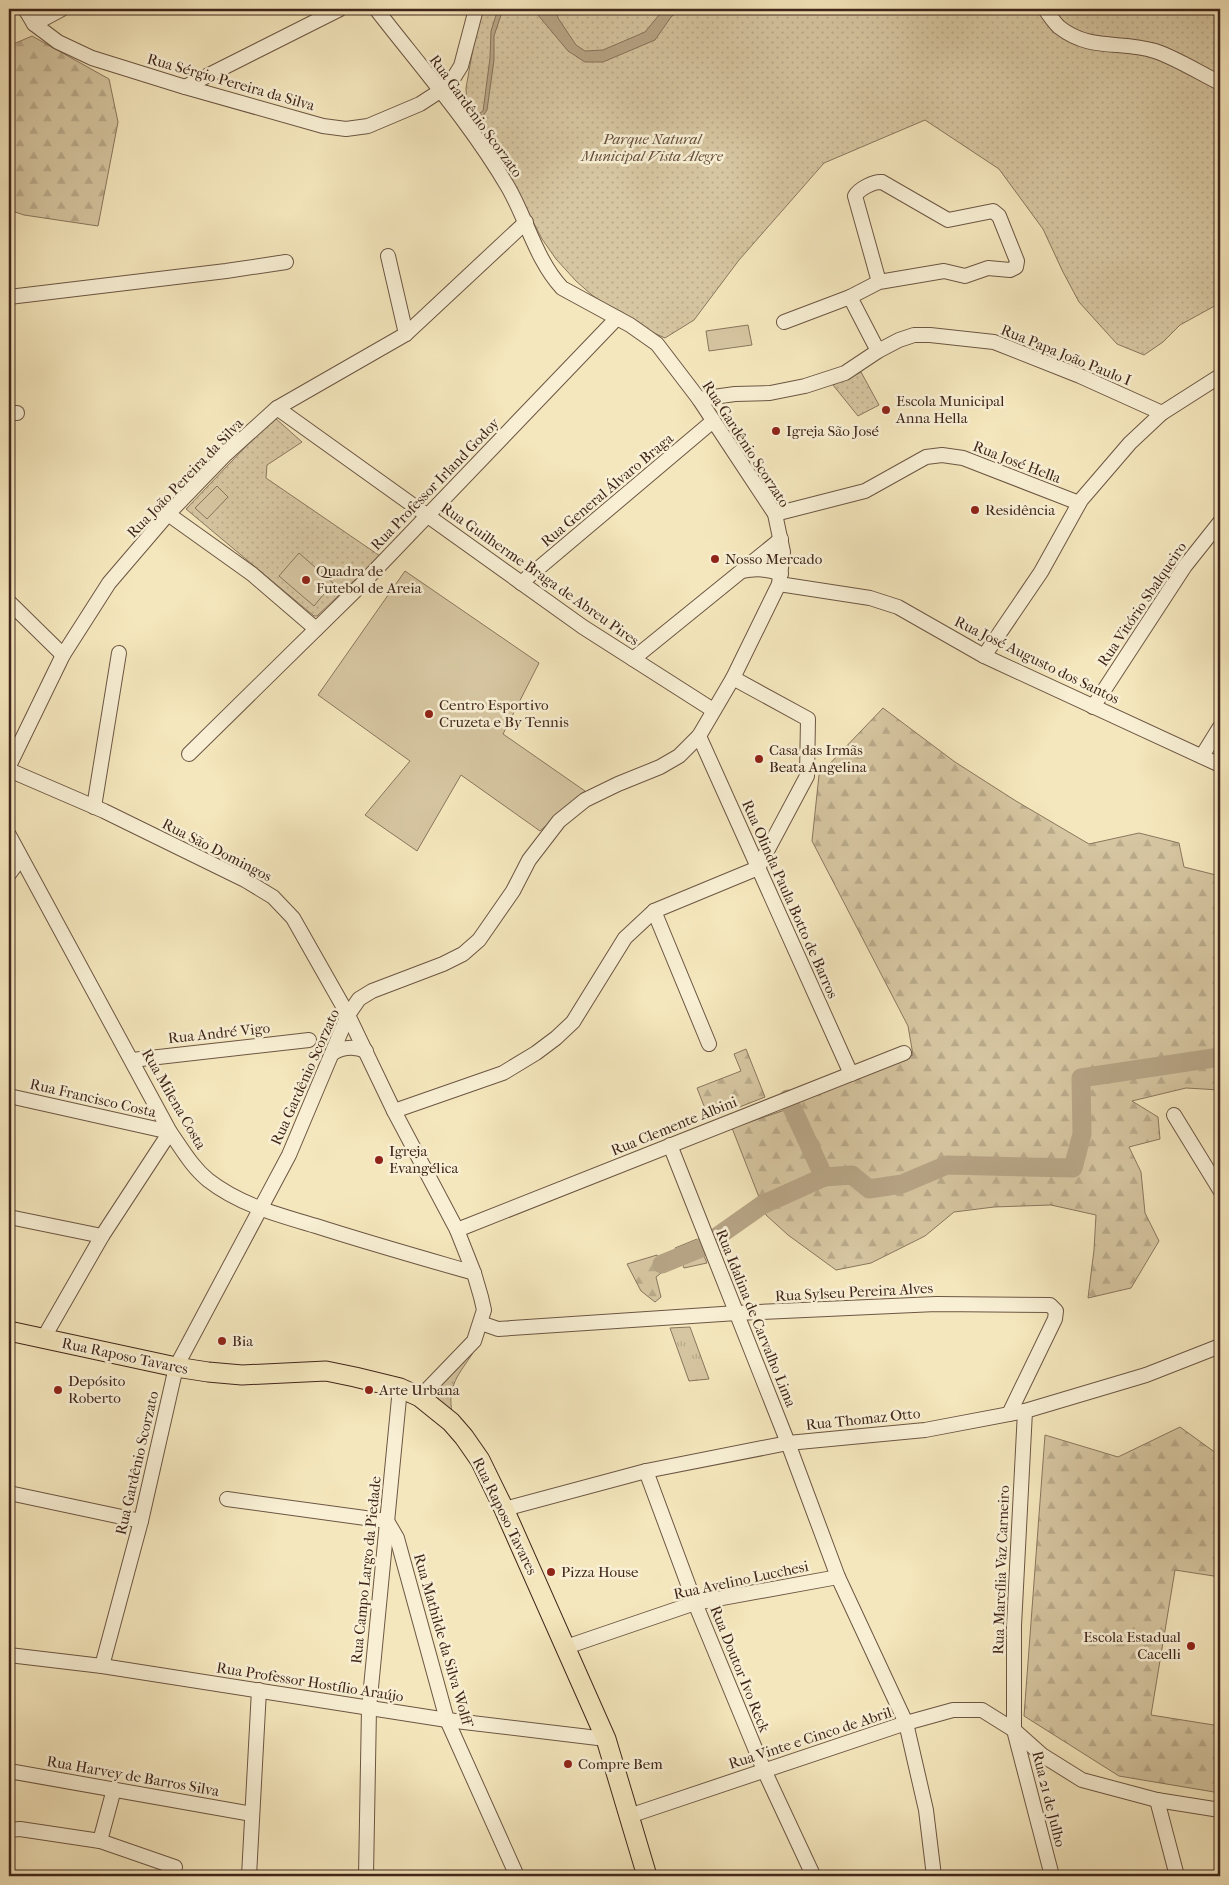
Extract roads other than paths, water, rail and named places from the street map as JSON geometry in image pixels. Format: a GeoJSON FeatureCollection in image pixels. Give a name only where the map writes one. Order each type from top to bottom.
{"type":"FeatureCollection","features":[{"type":"Feature","properties":{"kind":"main road","name":"Rua Raposo Tavares"},"geometry":{"type":"LineString","coordinates":[[9,1331],[176,1367],[208,1372],[242,1374],[326,1371],[400,1388],[420,1397],[451,1422],[464,1436],[480,1460],[504,1509],[606,1739],[647,1876]]}},
{"type":"Feature","properties":{"kind":"street","name":"Rua Sérgio Pereira da Silva"},"geometry":{"type":"LineString","coordinates":[[24,9],[34,24],[58,42],[92,58],[185,87],[323,126],[346,129],[368,126],[420,104],[451,82],[461,66],[476,9]]}},
{"type":"Feature","properties":{"kind":"street"},"geometry":{"type":"LineString","coordinates":[[34,24],[62,9]]}},
{"type":"Feature","properties":{"kind":"street"},"geometry":{"type":"LineString","coordinates":[[185,87],[340,9]]}},
{"type":"Feature","properties":{"kind":"street","name":"Rua Gardênio Scorzato"},"geometry":{"type":"LineString","coordinates":[[102,1666],[141,1521],[176,1367],[289,1155],[348,1014],[359,999],[372,991],[443,964],[463,954],[479,940],[513,891],[529,860],[559,821],[585,800],[660,767],[679,756],[699,736],[733,678],[780,579],[783,552],[775,514],[699,399],[657,344],[617,318],[562,288],[541,259],[526,222],[508,187],[465,124],[376,9]]}},
{"type":"Feature","properties":{"kind":"street"},"geometry":{"type":"LineString","coordinates":[[1045,9],[1058,26],[1074,36],[1095,44],[1134,46],[1157,52],[1220,84]]}},
{"type":"Feature","properties":{"kind":"street"},"geometry":{"type":"LineString","coordinates":[[784,322],[850,297],[878,282],[944,271],[965,276],[988,268],[1010,270],[1016,267],[1017,261],[998,216],[993,211],[948,220],[878,181],[857,192],[855,196],[878,282]]}},
{"type":"Feature","properties":{"kind":"street","name":"Rua João Pereira da Silva"},"geometry":{"type":"LineString","coordinates":[[9,768],[63,655],[109,583],[168,514],[226,454],[277,408],[406,334],[526,222]]}},
{"type":"Feature","properties":{"kind":"street"},"geometry":{"type":"LineString","coordinates":[[388,256],[406,334]]}},
{"type":"Feature","properties":{"kind":"street"},"geometry":{"type":"LineString","coordinates":[[9,297],[286,262]]}},
{"type":"Feature","properties":{"kind":"street"},"geometry":{"type":"LineString","coordinates":[[850,297],[878,351]]}},
{"type":"Feature","properties":{"kind":"street","name":"Rua Professor Irland Godoy"},"geometry":{"type":"LineString","coordinates":[[189,754],[427,516],[617,318]]}},
{"type":"Feature","properties":{"kind":"street","name":"Rua Papa João Paulo I"},"geometry":{"type":"LineString","coordinates":[[699,399],[735,394],[770,393],[805,386],[845,373],[878,351],[899,340],[914,335],[947,336],[994,342],[1080,376],[1162,413]]}},
{"type":"Feature","properties":{"kind":"street"},"geometry":{"type":"LineString","coordinates":[[984,656],[1041,572],[1078,503],[1130,443],[1162,413],[1220,376]]}},
{"type":"Feature","properties":{"kind":"street","name":"Rua Guilherme Braga de Abreu Pires"},"geometry":{"type":"LineString","coordinates":[[277,408],[583,627],[713,710]]}},
{"type":"Feature","properties":{"kind":"street","name":"Rua General Álvaro Braga"},"geometry":{"type":"LineString","coordinates":[[521,583],[714,421]]}},
{"type":"Feature","properties":{"kind":"street","name":"Rua José Hella"},"geometry":{"type":"LineString","coordinates":[[775,514],[865,491],[926,457],[942,455],[963,458],[1078,503]]}},
{"type":"Feature","properties":{"kind":"street"},"geometry":{"type":"LineString","coordinates":[[168,514],[252,574],[316,629]]}},
{"type":"Feature","properties":{"kind":"street","name":"Rua Vitório Sbalqueiro"},"geometry":{"type":"LineString","coordinates":[[1093,707],[1185,566],[1220,522]]}},
{"type":"Feature","properties":{"kind":"street"},"geometry":{"type":"LineString","coordinates":[[633,659],[781,539]]}},
{"type":"Feature","properties":{"kind":"street","name":"Rua José Augusto dos Santos"},"geometry":{"type":"LineString","coordinates":[[739,572],[768,569],[780,579],[870,598],[898,607],[984,656],[1220,765]]}},
{"type":"Feature","properties":{"kind":"street"},"geometry":{"type":"LineString","coordinates":[[9,602],[63,655]]}},
{"type":"Feature","properties":{"kind":"street"},"geometry":{"type":"LineString","coordinates":[[94,807],[119,653]]}},
{"type":"Feature","properties":{"kind":"street"},"geometry":{"type":"LineString","coordinates":[[394,1110],[503,1073],[556,1038],[573,1022],[625,938],[654,911],[758,868],[807,776],[808,719],[733,678]]}},
{"type":"Feature","properties":{"kind":"street"},"geometry":{"type":"LineString","coordinates":[[1202,756],[1220,727]]}},
{"type":"Feature","properties":{"kind":"street","name":"Rua Olinda Paula Botto de Barros"},"geometry":{"type":"LineString","coordinates":[[699,736],[851,1074]]}},
{"type":"Feature","properties":{"kind":"street","name":"Rua São Domingos"},"geometry":{"type":"LineString","coordinates":[[9,768],[245,880],[273,897],[293,918],[348,1014],[394,1110],[457,1230],[474,1272],[484,1310],[474,1341],[420,1397]]}},
{"type":"Feature","properties":{"kind":"street","name":"Rua Milena Costa"},"geometry":{"type":"LineString","coordinates":[[9,835],[20,859],[170,1132],[194,1165],[208,1180],[230,1194],[260,1209],[355,1239],[474,1272]]}},
{"type":"Feature","properties":{"kind":"street"},"geometry":{"type":"LineString","coordinates":[[9,874],[20,859]]}},
{"type":"Feature","properties":{"kind":"street"},"geometry":{"type":"LineString","coordinates":[[654,911],[709,1044]]}},
{"type":"Feature","properties":{"kind":"street","name":"Rua André Vigo"},"geometry":{"type":"LineString","coordinates":[[132,1060],[310,1040]]}},
{"type":"Feature","properties":{"kind":"street"},"geometry":{"type":"LineString","coordinates":[[333,1053],[339,1049],[348,1048],[359,1048],[366,1051]]}},
{"type":"Feature","properties":{"kind":"street","name":"Rua Clemente Albini"},"geometry":{"type":"LineString","coordinates":[[457,1230],[904,1053]]}},
{"type":"Feature","properties":{"kind":"street","name":"Rua Francisco Costa"},"geometry":{"type":"LineString","coordinates":[[9,1096],[170,1132]]}},
{"type":"Feature","properties":{"kind":"street"},"geometry":{"type":"LineString","coordinates":[[1174,1115],[1220,1190]]}},
{"type":"Feature","properties":{"kind":"street"},"geometry":{"type":"LineString","coordinates":[[43,1339],[102,1236],[170,1132]]}},
{"type":"Feature","properties":{"kind":"street","name":"Rua Idalina de Carvalho Lima"},"geometry":{"type":"LineString","coordinates":[[670,1145],[788,1443],[838,1577],[906,1723],[926,1810],[934,1876]]}},
{"type":"Feature","properties":{"kind":"street"},"geometry":{"type":"LineString","coordinates":[[9,1216],[102,1236]]}},
{"type":"Feature","properties":{"kind":"street","name":"Rua Sylseu Pereira Alves"},"geometry":{"type":"LineString","coordinates":[[481,1323],[498,1329],[737,1313],[936,1304],[1050,1305],[1056,1311],[1055,1319],[1009,1414]]}},
{"type":"Feature","properties":{"kind":"street","name":"Rua Thomaz Otto"},"geometry":{"type":"LineString","coordinates":[[504,1509],[646,1471],[788,1443],[925,1430],[1025,1412],[1146,1375],[1220,1346]]}},
{"type":"Feature","properties":{"kind":"street","name":"Rua Campo Largo da Piedade"},"geometry":{"type":"LineString","coordinates":[[366,1876],[369,1708],[400,1388]]}},
{"type":"Feature","properties":{"kind":"street","name":"Rua Marcília Vaz Carneiro"},"geometry":{"type":"LineString","coordinates":[[1014,1730],[1014,1626],[1025,1412]]}},
{"type":"Feature","properties":{"kind":"street","name":"Rua Doutor Ivo Reck"},"geometry":{"type":"LineString","coordinates":[[646,1471],[695,1603],[764,1770],[813,1875]]}},
{"type":"Feature","properties":{"kind":"street"},"geometry":{"type":"LineString","coordinates":[[9,1493],[141,1521]]}},
{"type":"Feature","properties":{"kind":"street"},"geometry":{"type":"LineString","coordinates":[[227,1499],[387,1521]]}},
{"type":"Feature","properties":{"kind":"street","name":"Rua Mathilde da Silva Wolff"},"geometry":{"type":"LineString","coordinates":[[387,1521],[396,1538],[447,1720],[517,1876]]}},
{"type":"Feature","properties":{"kind":"street","name":"Rua Avelino Lucchesi"},"geometry":{"type":"LineString","coordinates":[[566,1647],[695,1603],[838,1577]]}},
{"type":"Feature","properties":{"kind":"street","name":"Rua Professor Hostílio Araújo"},"geometry":{"type":"LineString","coordinates":[[9,1655],[102,1666],[447,1720],[606,1739]]}},
{"type":"Feature","properties":{"kind":"street"},"geometry":{"type":"LineString","coordinates":[[249,1876],[259,1690]]}},
{"type":"Feature","properties":{"kind":"street","name":"Rua Vinte e Cinco de Abril"},"geometry":{"type":"LineString","coordinates":[[629,1816],[906,1723],[953,1710],[982,1710],[1014,1730]]}},
{"type":"Feature","properties":{"kind":"street"},"geometry":{"type":"LineString","coordinates":[[1014,1730],[1042,1755],[1082,1780],[1157,1800],[1220,1810]]}},
{"type":"Feature","properties":{"kind":"street","name":"Rua 21 de Julho"},"geometry":{"type":"LineString","coordinates":[[1014,1730],[1052,1876]]}},
{"type":"Feature","properties":{"kind":"street","name":"Rua Harvey de Barros Silva"},"geometry":{"type":"LineString","coordinates":[[9,1771],[252,1814]]}},
{"type":"Feature","properties":{"kind":"street"},"geometry":{"type":"LineString","coordinates":[[100,1841],[114,1789]]}},
{"type":"Feature","properties":{"kind":"street"},"geometry":{"type":"LineString","coordinates":[[1157,1800],[1176,1876]]}},
{"type":"Feature","properties":{"kind":"street"},"geometry":{"type":"LineString","coordinates":[[9,1830],[20,1829],[100,1841],[175,1867]]}},
{"type":"Feature","properties":{"kind":"waterway"},"geometry":{"type":"LineString","coordinates":[[662,1264],[701,1248],[762,1205],[824,1177],[852,1175],[869,1189],[902,1184],[947,1165],[1073,1168],[1082,1134],[1081,1078],[1220,1057]]}},
{"type":"Feature","properties":{"kind":"waterway"},"geometry":{"type":"LineString","coordinates":[[788,1099],[824,1177]]}},
{"type":"Feature","properties":{"kind":"place","name":"Escola Municipal Anna Hella"},"geometry":{"type":"Point","coordinates":[886,410]}},
{"type":"Feature","properties":{"kind":"place","name":"Igreja São José"},"geometry":{"type":"Point","coordinates":[776,431]}},
{"type":"Feature","properties":{"kind":"place","name":"Residência"},"geometry":{"type":"Point","coordinates":[975,510]}},
{"type":"Feature","properties":{"kind":"place","name":"Nosso Mercado"},"geometry":{"type":"Point","coordinates":[715,559]}},
{"type":"Feature","properties":{"kind":"place","name":"Quadra de Futebol de Areia"},"geometry":{"type":"Point","coordinates":[306,580]}},
{"type":"Feature","properties":{"kind":"place","name":"Centro Esportivo Cruzeta e By Tennis"},"geometry":{"type":"Point","coordinates":[429,714]}},
{"type":"Feature","properties":{"kind":"place","name":"Casa das Irmãs Beata Angelina"},"geometry":{"type":"Point","coordinates":[759,759]}},
{"type":"Feature","properties":{"kind":"place","name":"Igreja Evangélica"},"geometry":{"type":"Point","coordinates":[379,1160]}},
{"type":"Feature","properties":{"kind":"place","name":"Bia"},"geometry":{"type":"Point","coordinates":[222,1341]}},
{"type":"Feature","properties":{"kind":"place","name":"Depósito Roberto"},"geometry":{"type":"Point","coordinates":[58,1390]}},
{"type":"Feature","properties":{"kind":"place","name":"Arte Urbana"},"geometry":{"type":"Point","coordinates":[369,1390]}},
{"type":"Feature","properties":{"kind":"place","name":"Pizza House"},"geometry":{"type":"Point","coordinates":[551,1572]}},
{"type":"Feature","properties":{"kind":"place","name":"Escola Estadual Cacelli"},"geometry":{"type":"Point","coordinates":[1191,1646]}},
{"type":"Feature","properties":{"kind":"place","name":"Compre Bem"},"geometry":{"type":"Point","coordinates":[568,1764]}},
{"type":"Feature","properties":{"kind":"park label","name":"Parque Natural Municipal Vista Alegre"},"geometry":{"type":"Point","coordinates":[652,148]}}]}
